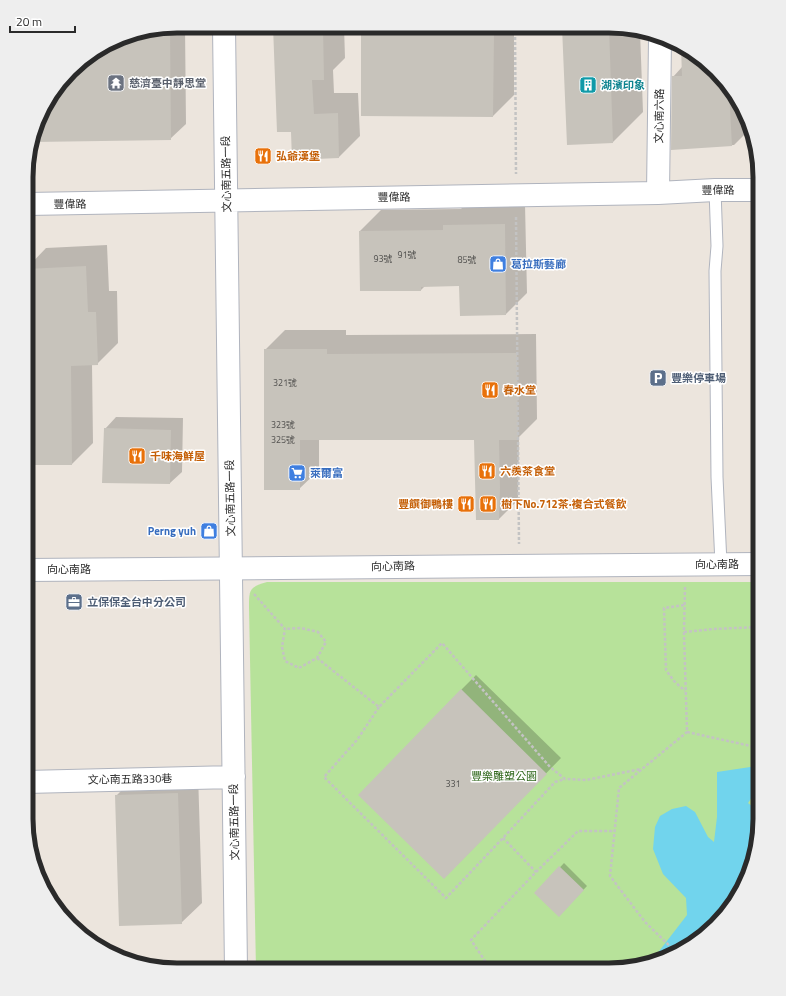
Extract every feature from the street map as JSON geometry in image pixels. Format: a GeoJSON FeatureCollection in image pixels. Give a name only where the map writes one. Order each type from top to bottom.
{"type":"FeatureCollection","features":[{"type":"Feature","properties":{"kind":"street","name":"文心南五路一段"},"geometry":{"type":"LineString","coordinates":[[224,33],[236,963]]}},
{"type":"Feature","properties":{"kind":"street","name":"文心南六路"},"geometry":{"type":"LineString","coordinates":[[658,192],[660,43]]}},
{"type":"Feature","properties":{"kind":"street","name":"豐偉路"},"geometry":{"type":"LineString","coordinates":[[33,204],[753,190]]}},
{"type":"Feature","properties":{"kind":"street","name":"向心南路"},"geometry":{"type":"LineString","coordinates":[[33,570],[753,564]]}},
{"type":"Feature","properties":{"kind":"street","name":"文心南五路330巷"},"geometry":{"type":"LineString","coordinates":[[33,782],[234,777]]}},
{"type":"Feature","properties":{"kind":"lane"},"geometry":{"type":"LineString","coordinates":[[716,190],[717,246],[715,271],[717,477],[721,564]]}},
{"type":"Feature","properties":{"kind":"path"},"geometry":{"type":"LineString","coordinates":[[515,33],[519,565]]}},
{"type":"Feature","properties":{"kind":"path"},"geometry":{"type":"LineString","coordinates":[[686,564],[684,632],[687,732]]}},
{"type":"Feature","properties":{"kind":"path"},"geometry":{"type":"LineString","coordinates":[[231,568],[285,629]]}},
{"type":"Feature","properties":{"kind":"path"},"geometry":{"type":"LineString","coordinates":[[684,605],[664,608],[666,670],[674,681],[686,692]]}},
{"type":"Feature","properties":{"kind":"path"},"geometry":{"type":"LineString","coordinates":[[684,632],[753,627]]}},
{"type":"Feature","properties":{"kind":"path"},"geometry":{"type":"LineString","coordinates":[[301,628],[318,632],[326,642],[317,658],[299,668],[284,661],[282,647],[285,629],[301,628]]}},
{"type":"Feature","properties":{"kind":"path"},"geometry":{"type":"LineString","coordinates":[[565,780],[550,767],[442,643],[380,707],[358,740],[324,777],[446,898],[555,782],[601,778],[642,769]]}},
{"type":"Feature","properties":{"kind":"path"},"geometry":{"type":"LineString","coordinates":[[317,658],[380,707]]}},
{"type":"Feature","properties":{"kind":"path"},"geometry":{"type":"LineString","coordinates":[[687,732],[753,746]]}},
{"type":"Feature","properties":{"kind":"path"},"geometry":{"type":"LineString","coordinates":[[672,948],[645,922],[610,876],[618,788],[687,732]]}},
{"type":"Feature","properties":{"kind":"path"},"geometry":{"type":"LineString","coordinates":[[486,963],[471,940],[536,872],[578,831],[614,832]]}},
{"type":"Feature","properties":{"kind":"path"},"geometry":{"type":"LineString","coordinates":[[503,838],[536,872]]}},
{"type":"Feature","properties":{"kind":"green space","name":"豐樂雕塑公園"},"geometry":{"type":"Polygon","coordinates":[[[267,582],[753,582],[753,828],[748,856],[742,874],[729,899],[711,921],[681,944],[664,952],[628,962],[256,963],[249,601],[251,590],[267,582]]]}},
{"type":"Feature","properties":{"kind":"water"},"geometry":{"type":"Polygon","coordinates":[[[753,767],[753,796],[748,803],[753,807],[752,838],[742,874],[729,899],[711,921],[681,944],[655,955],[687,915],[686,898],[663,874],[653,849],[655,827],[660,816],[672,809],[686,806],[695,812],[708,837],[714,842],[717,817],[717,772],[753,767]]]}},
{"type":"Feature","properties":{"kind":"building","name":"慈濟臺中靜思堂"},"geometry":{"type":"Polygon","coordinates":[[[168,33],[170,33],[171,140],[38,142],[44,122],[57,97],[75,75],[89,63],[105,52],[122,44],[140,38],[168,33]]]}},
{"type":"Feature","properties":{"kind":"building"},"geometry":{"type":"Polygon","coordinates":[[[273,33],[323,33],[324,80],[312,80],[314,114],[338,113],[339,158],[292,160],[291,132],[277,132],[273,33]]]}},
{"type":"Feature","properties":{"kind":"building","name":"湖濱印象"},"geometry":{"type":"Polygon","coordinates":[[[562,33],[609,33],[613,143],[567,145],[562,33]]]}},
{"type":"Feature","properties":{"kind":"building"},"geometry":{"type":"Polygon","coordinates":[[[361,34],[494,35],[493,117],[361,116],[361,34]]]}},
{"type":"Feature","properties":{"kind":"building"},"geometry":{"type":"Polygon","coordinates":[[[681,52],[711,75],[729,97],[732,146],[671,150],[672,76],[682,76],[681,52]]]}},
{"type":"Feature","properties":{"kind":"building"},"geometry":{"type":"Polygon","coordinates":[[[505,224],[506,315],[460,316],[459,286],[421,287],[421,291],[360,291],[359,231],[443,230],[443,225],[505,224]]]}},
{"type":"Feature","properties":{"kind":"building"},"geometry":{"type":"Polygon","coordinates":[[[86,266],[88,312],[96,312],[98,365],[71,366],[72,465],[33,465],[33,269],[86,266]]]}},
{"type":"Feature","properties":{"kind":"building"},"geometry":{"type":"Polygon","coordinates":[[[264,349],[327,349],[327,354],[517,353],[518,440],[499,440],[499,520],[476,520],[474,440],[300,440],[300,490],[264,490],[264,349]]]}},
{"type":"Feature","properties":{"kind":"building","name":"千味海鮮屋"},"geometry":{"type":"Polygon","coordinates":[[[104,428],[171,430],[170,484],[102,483],[104,428]]]}},
{"type":"Feature","properties":{"kind":"building"},"geometry":{"type":"Polygon","coordinates":[[[461,689],[547,774],[444,879],[358,795],[461,689]]]}},
{"type":"Feature","properties":{"kind":"building"},"geometry":{"type":"Polygon","coordinates":[[[178,793],[182,924],[119,926],[115,795],[178,793]]]}},
{"type":"Feature","properties":{"kind":"building"},"geometry":{"type":"Polygon","coordinates":[[[559,866],[584,890],[559,917],[534,893],[559,866]]]}},
{"type":"Feature","properties":{"kind":"place","name":"慈濟臺中靜思堂"},"geometry":{"type":"Point","coordinates":[116,83]}},
{"type":"Feature","properties":{"kind":"place","name":"湖濱印象"},"geometry":{"type":"Point","coordinates":[588,85]}},
{"type":"Feature","properties":{"kind":"place","name":"弘爺漢堡"},"geometry":{"type":"Point","coordinates":[263,156]}},
{"type":"Feature","properties":{"kind":"place","name":"葛拉斯藝廊"},"geometry":{"type":"Point","coordinates":[498,264]}},
{"type":"Feature","properties":{"kind":"place","name":"豐樂停車場"},"geometry":{"type":"Point","coordinates":[658,378]}},
{"type":"Feature","properties":{"kind":"place","name":"春水堂"},"geometry":{"type":"Point","coordinates":[490,390]}},
{"type":"Feature","properties":{"kind":"place","name":"千味海鮮屋"},"geometry":{"type":"Point","coordinates":[137,456]}},
{"type":"Feature","properties":{"kind":"place","name":"六羨茶食堂"},"geometry":{"type":"Point","coordinates":[487,471]}},
{"type":"Feature","properties":{"kind":"place","name":"萊爾富"},"geometry":{"type":"Point","coordinates":[297,473]}},
{"type":"Feature","properties":{"kind":"place","name":"豐饌御鴨樓"},"geometry":{"type":"Point","coordinates":[466,504]}},
{"type":"Feature","properties":{"kind":"place","name":"樹下No.712茶·複合式餐飲"},"geometry":{"type":"Point","coordinates":[488,504]}},
{"type":"Feature","properties":{"kind":"place","name":"Perng yuh"},"geometry":{"type":"Point","coordinates":[209,531]}},
{"type":"Feature","properties":{"kind":"place","name":"立保保全台中分公司"},"geometry":{"type":"Point","coordinates":[74,602]}}]}
